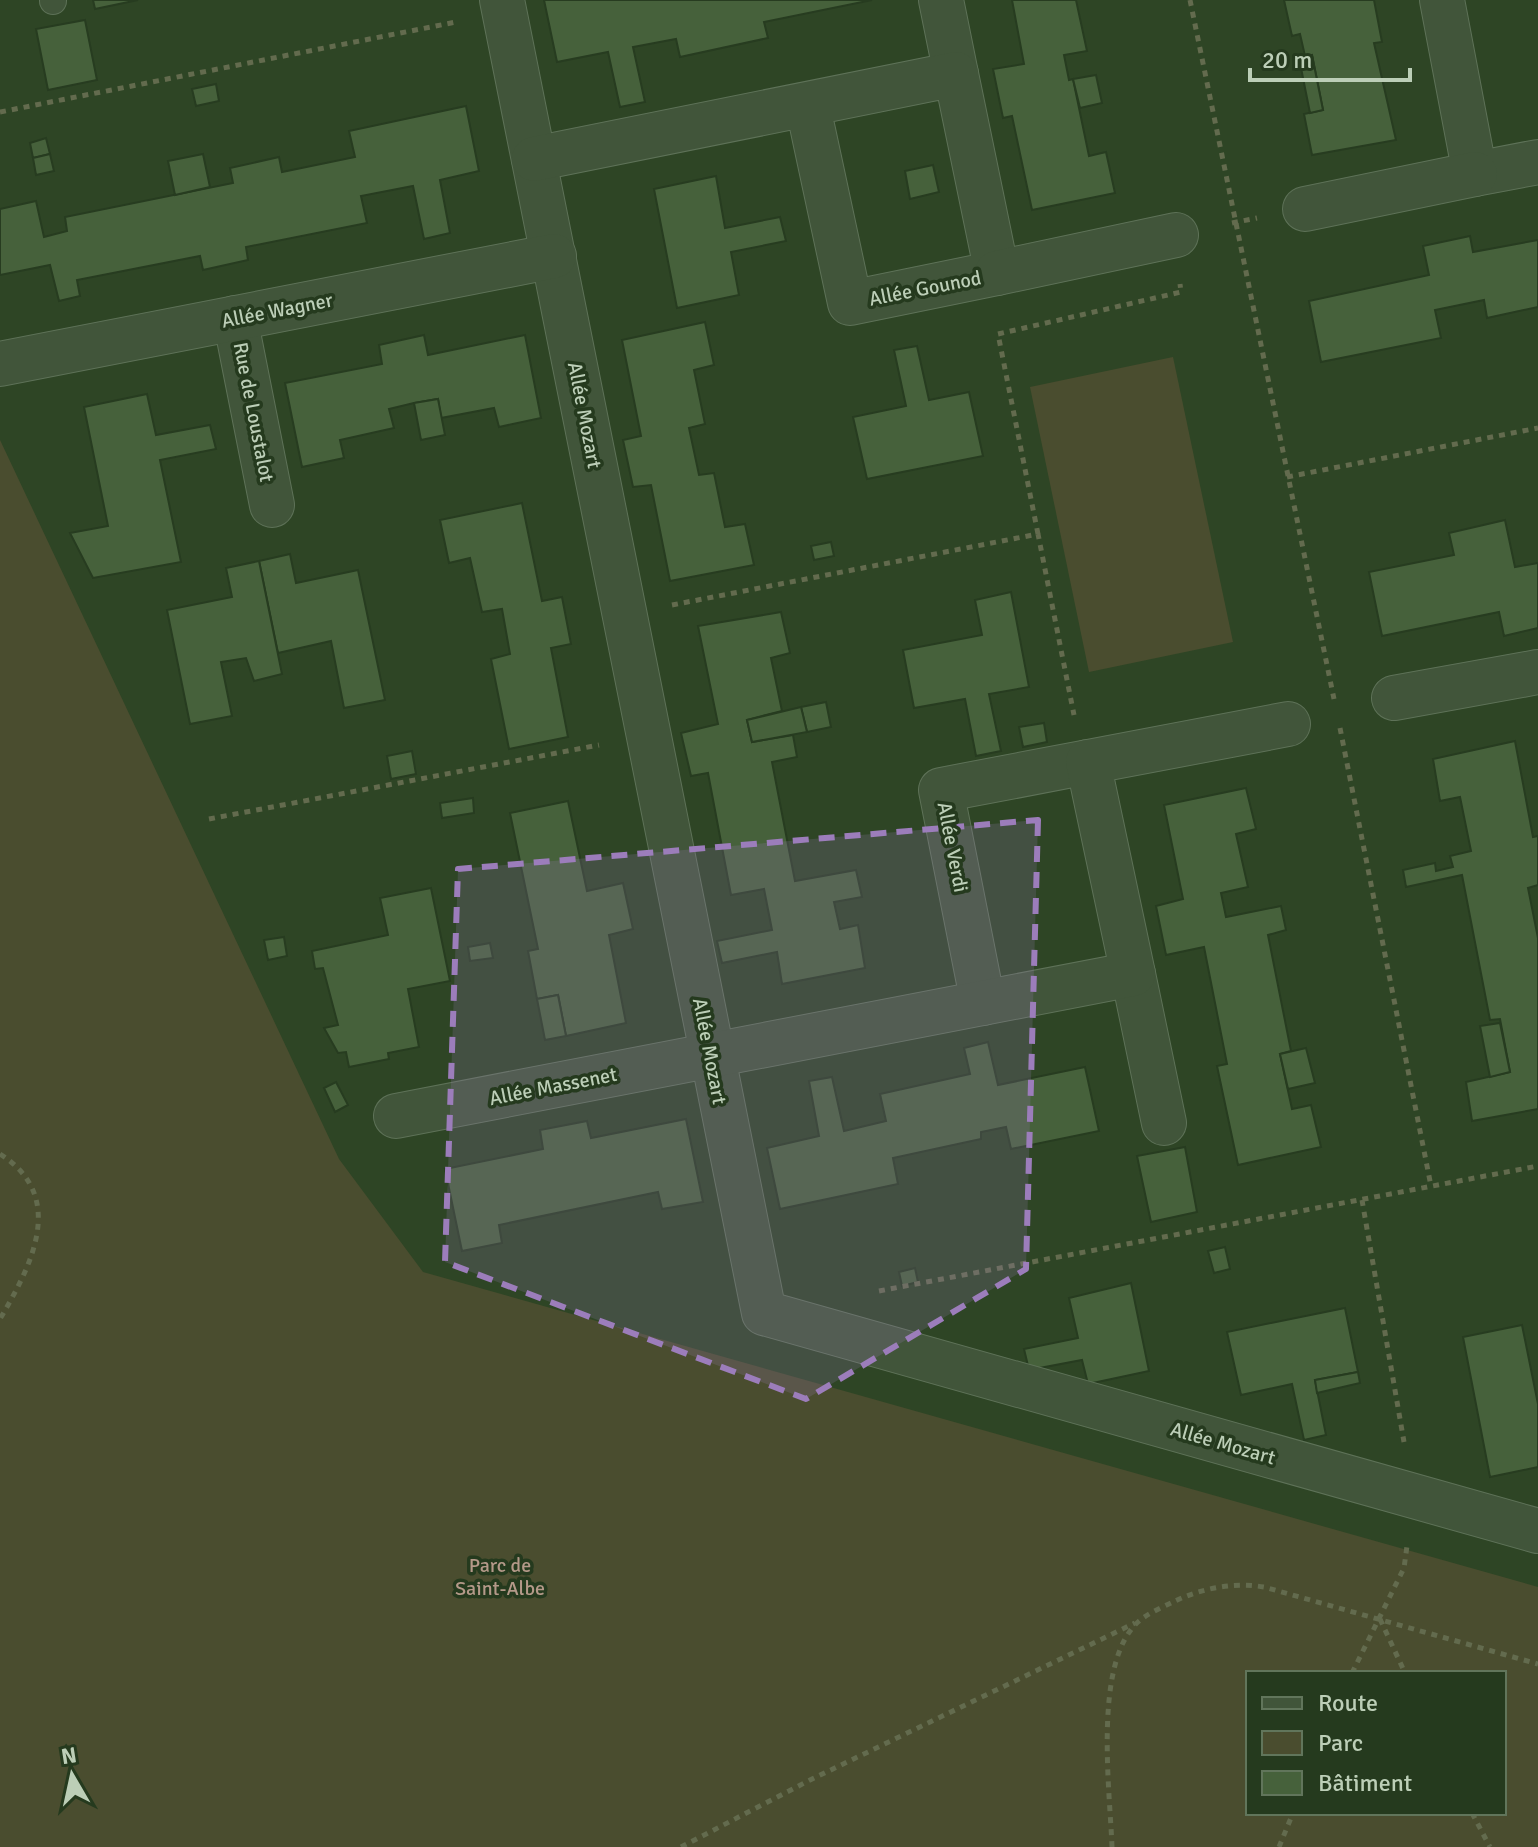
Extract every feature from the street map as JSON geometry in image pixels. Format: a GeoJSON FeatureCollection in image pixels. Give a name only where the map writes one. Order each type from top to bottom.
{"type":"FeatureCollection","features":[{"type":"Feature","properties":{"kind":"street","name":"Allée Gounod"},"geometry":{"type":"LineString","coordinates":[[808,107],[850,303],[997,273],[941,0]]}},
{"type":"Feature","properties":{"kind":"street"},"geometry":{"type":"LineString","coordinates":[[1442,0],[1475,174]]}},
{"type":"Feature","properties":{"kind":"street","name":"Allée Mozart"},"geometry":{"type":"LineString","coordinates":[[503,6],[764,1313],[1538,1531]]}},
{"type":"Feature","properties":{"kind":"street"},"geometry":{"type":"LineString","coordinates":[[534,159],[808,107],[956,74]]}},
{"type":"Feature","properties":{"kind":"street"},"geometry":{"type":"LineString","coordinates":[[1305,209],[1538,162]]}},
{"type":"Feature","properties":{"kind":"street"},"geometry":{"type":"LineString","coordinates":[[997,273],[1176,235]]}},
{"type":"Feature","properties":{"kind":"street","name":"Allée Wagner"},"geometry":{"type":"LineString","coordinates":[[0,364],[554,256]]}},
{"type":"Feature","properties":{"kind":"street","name":"Rue de Loustalot"},"geometry":{"type":"LineString","coordinates":[[235,318],[272,505]]}},
{"type":"Feature","properties":{"kind":"street"},"geometry":{"type":"LineString","coordinates":[[1394,698],[1538,672]]}},
{"type":"Feature","properties":{"kind":"street","name":"Allée Verdi"},"geometry":{"type":"LineString","coordinates":[[983,1003],[941,790],[1082,747],[1288,724]]}},
{"type":"Feature","properties":{"kind":"street"},"geometry":{"type":"LineString","coordinates":[[1082,747],[1164,1123]]}},
{"type":"Feature","properties":{"kind":"street"},"geometry":{"type":"LineString","coordinates":[[711,1057],[1133,974]]}},
{"type":"Feature","properties":{"kind":"street","name":"Allée Massenet"},"geometry":{"type":"LineString","coordinates":[[396,1116],[711,1057]]}},
{"type":"Feature","properties":{"kind":"path"},"geometry":{"type":"LineString","coordinates":[[1190,0],[1431,1186]]}},
{"type":"Feature","properties":{"kind":"path"},"geometry":{"type":"LineString","coordinates":[[0,112],[503,6]]}},
{"type":"Feature","properties":{"kind":"path"},"geometry":{"type":"LineString","coordinates":[[1082,747],[998,334],[1181,292],[1176,235],[1305,209]]}},
{"type":"Feature","properties":{"kind":"path"},"geometry":{"type":"LineString","coordinates":[[1287,477],[1538,428]]}},
{"type":"Feature","properties":{"kind":"path"},"geometry":{"type":"LineString","coordinates":[[624,614],[1038,534]]}},
{"type":"Feature","properties":{"kind":"path"},"geometry":{"type":"LineString","coordinates":[[1288,724],[1336,710]]}},
{"type":"Feature","properties":{"kind":"path"},"geometry":{"type":"LineString","coordinates":[[209,819],[648,736]]}},
{"type":"Feature","properties":{"kind":"path"},"geometry":{"type":"LineString","coordinates":[[0,1154],[19,1166],[34,1191],[39,1225],[32,1262],[0,1319]]}},
{"type":"Feature","properties":{"kind":"path"},"geometry":{"type":"LineString","coordinates":[[871,1293],[1538,1166]]}},
{"type":"Feature","properties":{"kind":"path"},"geometry":{"type":"LineString","coordinates":[[681,1847],[824,1773],[1136,1623],[1183,1597],[1243,1583],[1538,1664]]}},
{"type":"Feature","properties":{"kind":"path"},"geometry":{"type":"LineString","coordinates":[[1379,1619],[1404,1671]]}},
{"type":"Feature","properties":{"kind":"path"},"geometry":{"type":"LineString","coordinates":[[1112,1847],[1110,1678],[1136,1623]]}},
{"type":"Feature","properties":{"kind":"path"},"geometry":{"type":"LineString","coordinates":[[1279,1847],[1292,1815]]}},
{"type":"Feature","properties":{"kind":"path"},"geometry":{"type":"LineString","coordinates":[[1473,1815],[1490,1847]]}},
{"type":"Feature","properties":{"kind":"highlighted area"},"geometry":{"type":"Polygon","coordinates":[[[1038,820],[1026,1269],[806,1399],[445,1262],[458,869],[1038,820]]]}},
{"type":"Feature","properties":{"kind":"green space"},"geometry":{"type":"Polygon","coordinates":[[[1173,357],[1233,642],[1089,672],[1030,387],[1173,357]]]}},
{"type":"Feature","properties":{"kind":"green space","name":"Parc de Saint-Albe"},"geometry":{"type":"Polygon","coordinates":[[[0,440],[339,1159],[423,1272],[1538,1587],[1538,1847],[0,1847],[0,440]]]}},
{"type":"Feature","properties":{"kind":"building"},"geometry":{"type":"Polygon","coordinates":[[[93,0],[138,0],[95,9],[93,0]]]}},
{"type":"Feature","properties":{"kind":"building"},"geometry":{"type":"Polygon","coordinates":[[[544,0],[872,0],[764,22],[768,38],[680,57],[676,39],[633,47],[645,102],[620,107],[608,52],[557,62],[544,0]]]}},
{"type":"Feature","properties":{"kind":"building"},"geometry":{"type":"Polygon","coordinates":[[[1012,0],[1076,0],[1087,51],[1064,55],[1069,80],[1073,79],[1089,156],[1106,152],[1115,193],[1032,210],[1012,116],[1003,118],[993,69],[1024,64],[1012,0]]]}},
{"type":"Feature","properties":{"kind":"building"},"geometry":{"type":"Polygon","coordinates":[[[1284,0],[1374,0],[1382,42],[1374,43],[1396,140],[1312,155],[1304,114],[1323,110],[1312,55],[1305,56],[1300,34],[1292,36],[1284,0]]]}},
{"type":"Feature","properties":{"kind":"building"},"geometry":{"type":"Polygon","coordinates":[[[85,20],[97,80],[48,90],[36,29],[85,20]]]}},
{"type":"Feature","properties":{"kind":"building"},"geometry":{"type":"Polygon","coordinates":[[[1312,55],[1323,110],[1310,113],[1299,58],[1312,55]]]}},
{"type":"Feature","properties":{"kind":"building"},"geometry":{"type":"Polygon","coordinates":[[[1096,75],[1102,103],[1080,108],[1073,79],[1096,75]]]}},
{"type":"Feature","properties":{"kind":"building"},"geometry":{"type":"Polygon","coordinates":[[[216,84],[219,101],[196,106],[192,89],[216,84]]]}},
{"type":"Feature","properties":{"kind":"building"},"geometry":{"type":"Polygon","coordinates":[[[466,106],[479,171],[440,180],[450,233],[424,239],[413,186],[361,196],[367,223],[246,247],[248,260],[203,270],[200,256],[77,280],[80,296],[59,301],[50,265],[0,275],[0,209],[36,201],[44,237],[67,231],[65,217],[233,183],[230,168],[279,157],[282,172],[355,157],[349,131],[466,106]]]}},
{"type":"Feature","properties":{"kind":"building"},"geometry":{"type":"Polygon","coordinates":[[[46,138],[50,154],[33,158],[30,143],[46,138]]]}},
{"type":"Feature","properties":{"kind":"building"},"geometry":{"type":"Polygon","coordinates":[[[50,154],[54,171],[36,175],[33,158],[50,154]]]}},
{"type":"Feature","properties":{"kind":"building"},"geometry":{"type":"Polygon","coordinates":[[[203,154],[210,187],[175,195],[168,161],[203,154]]]}},
{"type":"Feature","properties":{"kind":"building"},"geometry":{"type":"Polygon","coordinates":[[[933,165],[939,192],[910,199],[905,171],[933,165]]]}},
{"type":"Feature","properties":{"kind":"building"},"geometry":{"type":"Polygon","coordinates":[[[716,176],[725,228],[780,217],[786,241],[731,252],[739,295],[677,308],[654,189],[716,176]]]}},
{"type":"Feature","properties":{"kind":"building"},"geometry":{"type":"Polygon","coordinates":[[[1470,236],[1473,252],[1538,240],[1538,307],[1487,318],[1484,300],[1435,310],[1441,338],[1321,362],[1309,301],[1429,275],[1423,246],[1470,236]]]}},
{"type":"Feature","properties":{"kind":"building"},"geometry":{"type":"Polygon","coordinates":[[[705,322],[714,365],[694,370],[705,424],[689,428],[699,475],[714,473],[725,527],[745,524],[754,565],[670,581],[651,485],[633,487],[623,440],[641,436],[622,340],[705,322]]]}},
{"type":"Feature","properties":{"kind":"building"},"geometry":{"type":"Polygon","coordinates":[[[424,335],[428,355],[525,335],[541,418],[499,427],[494,408],[441,418],[438,399],[414,403],[389,409],[394,428],[340,440],[344,458],[302,467],[285,383],[382,364],[379,345],[424,335]]]}},
{"type":"Feature","properties":{"kind":"building"},"geometry":{"type":"Polygon","coordinates":[[[917,346],[929,400],[969,392],[983,456],[867,479],[853,417],[906,406],[894,350],[917,346]]]}},
{"type":"Feature","properties":{"kind":"building"},"geometry":{"type":"Polygon","coordinates":[[[147,394],[156,435],[210,425],[216,449],[160,460],[181,562],[93,578],[70,533],[108,526],[84,407],[147,394]]]}},
{"type":"Feature","properties":{"kind":"building"},"geometry":{"type":"Polygon","coordinates":[[[438,399],[445,435],[421,440],[414,403],[438,399]]]}},
{"type":"Feature","properties":{"kind":"building"},"geometry":{"type":"Polygon","coordinates":[[[522,503],[542,601],[562,597],[571,644],[551,648],[568,737],[509,749],[491,659],[510,654],[502,609],[482,612],[470,558],[449,563],[440,520],[522,503]]]}},
{"type":"Feature","properties":{"kind":"building"},"geometry":{"type":"Polygon","coordinates":[[[1505,520],[1515,567],[1538,563],[1538,628],[1504,636],[1499,612],[1382,636],[1369,572],[1454,555],[1449,533],[1505,520]]]}},
{"type":"Feature","properties":{"kind":"building"},"geometry":{"type":"Polygon","coordinates":[[[831,542],[834,556],[814,560],[811,546],[831,542]]]}},
{"type":"Feature","properties":{"kind":"building"},"geometry":{"type":"Polygon","coordinates":[[[290,554],[296,583],[358,570],[385,700],[344,708],[331,641],[278,653],[259,561],[290,554]]]}},
{"type":"Feature","properties":{"kind":"building"},"geometry":{"type":"Polygon","coordinates":[[[259,561],[282,674],[254,681],[246,658],[221,662],[232,716],[190,724],[167,610],[232,597],[226,568],[259,561]]]}},
{"type":"Feature","properties":{"kind":"building"},"geometry":{"type":"Polygon","coordinates":[[[1011,592],[1029,687],[989,694],[1001,751],[976,756],[965,699],[914,708],[903,650],[982,635],[975,600],[1011,592]]]}},
{"type":"Feature","properties":{"kind":"building"},"geometry":{"type":"Polygon","coordinates":[[[781,612],[790,653],[771,658],[782,711],[747,720],[752,742],[793,735],[797,757],[772,762],[795,881],[856,870],[862,897],[834,902],[840,929],[858,925],[865,968],[782,984],[777,952],[722,963],[717,941],[772,930],[764,889],[731,895],[708,773],[691,776],[681,733],[718,724],[698,626],[781,612]]]}},
{"type":"Feature","properties":{"kind":"building"},"geometry":{"type":"Polygon","coordinates":[[[826,702],[831,727],[807,732],[801,707],[826,702]]]}},
{"type":"Feature","properties":{"kind":"building"},"geometry":{"type":"Polygon","coordinates":[[[801,707],[807,732],[752,742],[747,720],[801,707]]]}},
{"type":"Feature","properties":{"kind":"building"},"geometry":{"type":"Polygon","coordinates":[[[1044,723],[1047,742],[1023,747],[1019,727],[1044,723]]]}},
{"type":"Feature","properties":{"kind":"building"},"geometry":{"type":"Polygon","coordinates":[[[1515,741],[1533,837],[1538,836],[1538,885],[1528,888],[1538,938],[1538,1109],[1472,1121],[1466,1082],[1510,1072],[1500,1019],[1490,1020],[1462,875],[1406,887],[1403,870],[1435,863],[1436,871],[1453,867],[1450,856],[1471,851],[1460,797],[1440,801],[1433,759],[1515,741]]]}},
{"type":"Feature","properties":{"kind":"building"},"geometry":{"type":"Polygon","coordinates":[[[412,751],[416,774],[391,779],[387,756],[412,751]]]}},
{"type":"Feature","properties":{"kind":"building"},"geometry":{"type":"Polygon","coordinates":[[[1246,788],[1256,829],[1236,834],[1248,887],[1221,893],[1226,917],[1281,906],[1286,930],[1268,935],[1291,1051],[1280,1054],[1292,1109],[1311,1105],[1321,1147],[1238,1165],[1217,1066],[1227,1064],[1204,947],[1166,955],[1156,906],[1183,899],[1164,805],[1246,788]]]}},
{"type":"Feature","properties":{"kind":"building"},"geometry":{"type":"Polygon","coordinates":[[[473,798],[474,813],[442,818],[440,803],[473,798]]]}},
{"type":"Feature","properties":{"kind":"building"},"geometry":{"type":"Polygon","coordinates":[[[568,801],[587,891],[623,883],[633,929],[609,935],[626,1023],[566,1036],[558,995],[537,999],[528,951],[538,949],[510,813],[568,801]]]}},
{"type":"Feature","properties":{"kind":"building"},"geometry":{"type":"Polygon","coordinates":[[[431,888],[450,981],[408,989],[419,1047],[388,1053],[389,1059],[349,1067],[346,1052],[338,1053],[324,1028],[338,1025],[323,968],[315,969],[312,951],[388,935],[380,898],[431,888]]]}},
{"type":"Feature","properties":{"kind":"building"},"geometry":{"type":"Polygon","coordinates":[[[284,937],[287,956],[268,960],[264,940],[284,937]]]}},
{"type":"Feature","properties":{"kind":"building"},"geometry":{"type":"Polygon","coordinates":[[[490,943],[493,958],[470,961],[468,947],[490,943]]]}},
{"type":"Feature","properties":{"kind":"building"},"geometry":{"type":"Polygon","coordinates":[[[558,995],[566,1036],[545,1040],[537,999],[558,995]]]}},
{"type":"Feature","properties":{"kind":"building"},"geometry":{"type":"Polygon","coordinates":[[[1500,1023],[1510,1072],[1490,1077],[1480,1026],[1500,1023]]]}},
{"type":"Feature","properties":{"kind":"building"},"geometry":{"type":"Polygon","coordinates":[[[988,1042],[998,1085],[1085,1067],[1099,1131],[1011,1149],[1006,1127],[981,1132],[981,1139],[893,1158],[898,1184],[780,1209],[767,1148],[819,1136],[809,1081],[832,1077],[844,1131],[886,1121],[880,1094],[970,1074],[964,1048],[988,1042]]]}},
{"type":"Feature","properties":{"kind":"building"},"geometry":{"type":"Polygon","coordinates":[[[1306,1048],[1315,1083],[1288,1089],[1280,1054],[1306,1048]]]}},
{"type":"Feature","properties":{"kind":"building"},"geometry":{"type":"Polygon","coordinates":[[[336,1082],[348,1105],[335,1112],[324,1088],[336,1082]]]}},
{"type":"Feature","properties":{"kind":"building"},"geometry":{"type":"Polygon","coordinates":[[[686,1119],[703,1202],[662,1209],[658,1192],[499,1225],[502,1243],[462,1251],[445,1169],[543,1149],[540,1130],[587,1121],[591,1138],[686,1119]]]}},
{"type":"Feature","properties":{"kind":"building"},"geometry":{"type":"Polygon","coordinates":[[[1185,1147],[1197,1212],[1151,1222],[1137,1156],[1185,1147]]]}},
{"type":"Feature","properties":{"kind":"building"},"geometry":{"type":"Polygon","coordinates":[[[1225,1247],[1230,1269],[1214,1273],[1208,1251],[1225,1247]]]}},
{"type":"Feature","properties":{"kind":"building"},"geometry":{"type":"Polygon","coordinates":[[[915,1268],[918,1282],[902,1286],[899,1272],[915,1268]]]}},
{"type":"Feature","properties":{"kind":"building"},"geometry":{"type":"Polygon","coordinates":[[[1131,1283],[1149,1371],[1088,1384],[1082,1360],[1029,1370],[1024,1349],[1078,1338],[1069,1298],[1131,1283]]]}},
{"type":"Feature","properties":{"kind":"building"},"geometry":{"type":"Polygon","coordinates":[[[1345,1308],[1358,1372],[1315,1380],[1326,1435],[1304,1440],[1292,1384],[1241,1395],[1227,1332],[1345,1308]]]}},
{"type":"Feature","properties":{"kind":"building"},"geometry":{"type":"Polygon","coordinates":[[[1522,1325],[1538,1404],[1538,1467],[1490,1477],[1463,1337],[1522,1325]]]}},
{"type":"Feature","properties":{"kind":"building"},"geometry":{"type":"Polygon","coordinates":[[[1358,1372],[1360,1383],[1317,1393],[1315,1380],[1358,1372]]]}}]}
